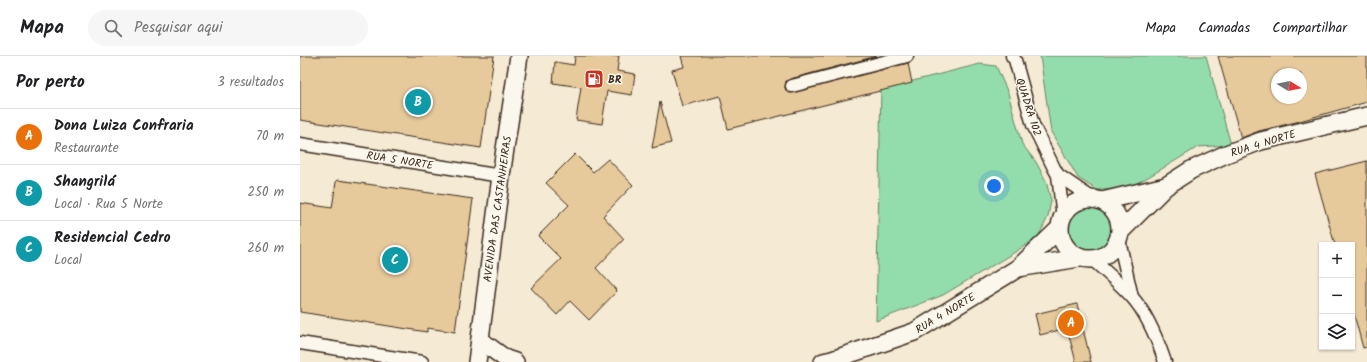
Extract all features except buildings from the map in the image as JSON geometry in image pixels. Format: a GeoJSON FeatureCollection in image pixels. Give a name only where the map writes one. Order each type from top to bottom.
{"type":"FeatureCollection","features":[{"type":"Feature","properties":{"kind":"street","name":"AVENIDA DAS CASTANHEIRAS"},"geometry":{"type":"LineString","coordinates":[[477,362],[501,176],[519,56]]}},
{"type":"Feature","properties":{"kind":"street"},"geometry":{"type":"LineString","coordinates":[[792,86],[907,56]]}},
{"type":"Feature","properties":{"kind":"street","name":"QUADRA 102"},"geometry":{"type":"LineString","coordinates":[[1014,57],[1033,125],[1058,175],[1061,223]]}},
{"type":"Feature","properties":{"kind":"street","name":"RUA 4 NORTE"},"geometry":{"type":"LineString","coordinates":[[1120,235],[1166,186],[1191,170],[1226,154],[1261,141],[1367,116]]}},
{"type":"Feature","properties":{"kind":"street","name":"RUA 5 NORTE"},"geometry":{"type":"LineString","coordinates":[[300,144],[501,176]]}},
{"type":"Feature","properties":{"kind":"street","name":"QUADRA 102"},"geometry":{"type":"LineString","coordinates":[[1058,175],[1098,200]]}},
{"type":"Feature","properties":{"kind":"street","name":"RUA 4 NORTE"},"geometry":{"type":"LineString","coordinates":[[1098,200],[1166,186]]}},
{"type":"Feature","properties":{"kind":"street"},"geometry":{"type":"LineString","coordinates":[[1120,235],[1114,248],[1107,255],[1098,259],[1086,258],[1070,252],[1064,245],[1061,223],[1068,209],[1084,199],[1098,200],[1110,206],[1120,221],[1120,235],[1132,297]]}},
{"type":"Feature","properties":{"kind":"street","name":"RUA 4 NORTE"},"geometry":{"type":"LineString","coordinates":[[823,362],[914,332],[1018,268],[1061,223]]}},
{"type":"Feature","properties":{"kind":"street"},"geometry":{"type":"LineString","coordinates":[[1086,258],[1132,297],[1148,322],[1161,348],[1165,362]]}},
{"type":"Feature","properties":{"kind":"street","name":"RUA 4 NORTE"},"geometry":{"type":"LineString","coordinates":[[1018,268],[1086,258]]}},
{"type":"Feature","properties":{"kind":"street"},"geometry":{"type":"LineString","coordinates":[[480,340],[506,359],[515,362]]}},
{"type":"Feature","properties":{"kind":"street"},"geometry":{"type":"LineString","coordinates":[[300,343],[422,362]]}},
{"type":"Feature","properties":{"kind":"green space"},"geometry":{"type":"Polygon","coordinates":[[[1040,56],[1206,56],[1231,145],[1198,147],[1126,189],[1097,190],[1078,178],[1051,132],[1040,56]]]}},
{"type":"Feature","properties":{"kind":"green space"},"geometry":{"type":"Polygon","coordinates":[[[980,64],[996,66],[1008,93],[1022,144],[1036,162],[1046,181],[1051,200],[1048,217],[1038,237],[1015,252],[943,295],[876,321],[881,89],[980,64]]]}},
{"type":"Feature","properties":{"kind":"green space"},"geometry":{"type":"Polygon","coordinates":[[[1084,199],[1110,206],[1120,221],[1119,240],[1107,255],[1098,259],[1070,252],[1064,245],[1061,236],[1068,209],[1075,203],[1084,199]]]}},
{"type":"Feature","properties":{"kind":"place","name":"BR"},"geometry":{"type":"Point","coordinates":[594,79]}},
{"type":"Feature","properties":{"kind":"place","name":"Shangrilá"},"geometry":{"type":"Point","coordinates":[418,102]}},
{"type":"Feature","properties":{"kind":"place","name":"Residencial Cedro"},"geometry":{"type":"Point","coordinates":[395,260]}},
{"type":"Feature","properties":{"kind":"place","name":"Dona Luiza Confraria"},"geometry":{"type":"Point","coordinates":[1071,323]}}]}
